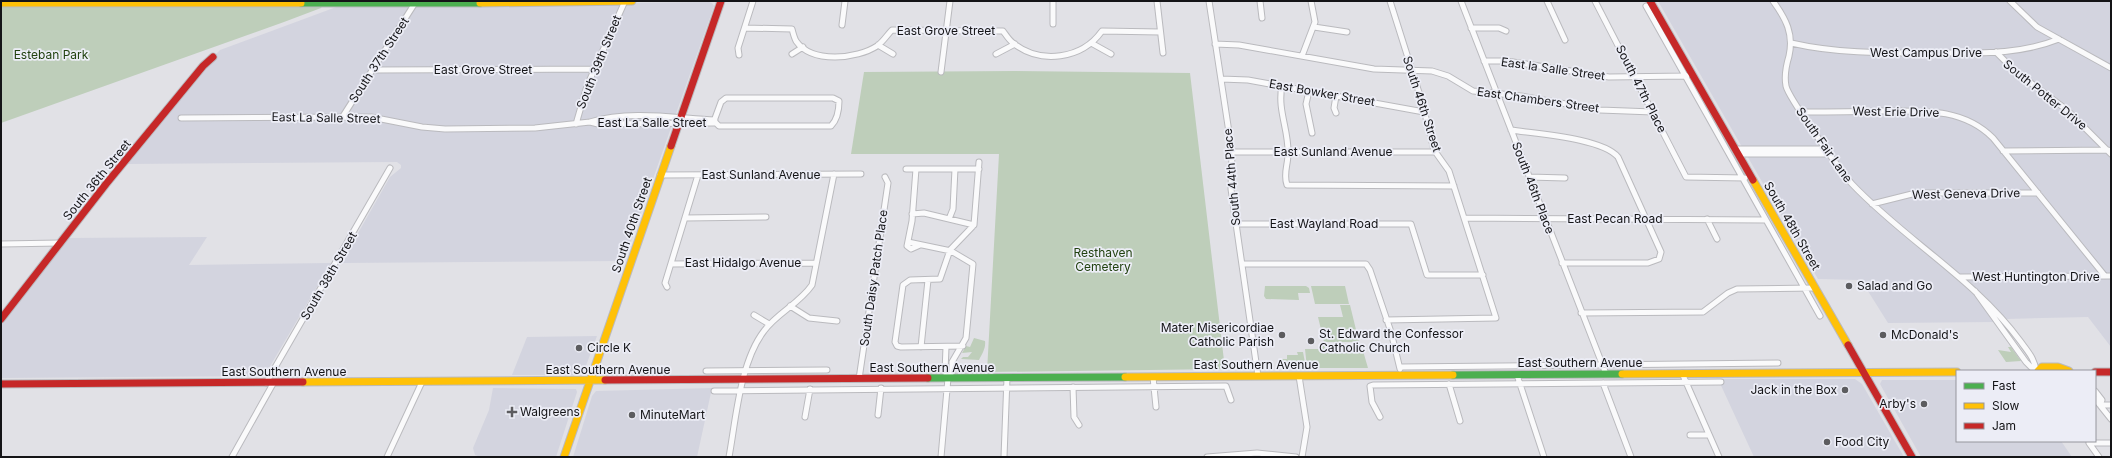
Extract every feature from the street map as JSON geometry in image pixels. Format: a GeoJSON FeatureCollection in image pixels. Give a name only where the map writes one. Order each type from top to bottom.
{"type":"FeatureCollection","features":[{"type":"Feature","properties":{"kind":"main road"},"geometry":{"type":"LineString","coordinates":[[1,3],[415,3],[632,1]]}},
{"type":"Feature","properties":{"kind":"main road","name":"South 40th Street"},"geometry":{"type":"LineString","coordinates":[[564,457],[720,1]]}},
{"type":"Feature","properties":{"kind":"main road","name":"South 48th Street"},"geometry":{"type":"LineString","coordinates":[[1651,4],[1912,457]]}},
{"type":"Feature","properties":{"kind":"main road","name":"South 36th Street"},"geometry":{"type":"LineString","coordinates":[[1,319],[106,184],[203,66],[213,57]]}},
{"type":"Feature","properties":{"kind":"main road"},"geometry":{"type":"LineString","coordinates":[[2038,370],[2042,367],[2058,367],[2066,370]]}},
{"type":"Feature","properties":{"kind":"main road","name":"East Southern Avenue"},"geometry":{"type":"LineString","coordinates":[[1,384],[745,381],[948,378],[1956,372]]}},
{"type":"Feature","properties":{"kind":"main road"},"geometry":{"type":"LineString","coordinates":[[2096,372],[2111,372]]}},
{"type":"Feature","properties":{"kind":"street","name":"South 39th Street"},"geometry":{"type":"LineString","coordinates":[[576,124],[581,101],[625,1]]}},
{"type":"Feature","properties":{"kind":"street"},"geometry":{"type":"LineString","coordinates":[[739,55],[738,48],[753,1]]}},
{"type":"Feature","properties":{"kind":"street"},"geometry":{"type":"LineString","coordinates":[[842,25],[846,1]]}},
{"type":"Feature","properties":{"kind":"street"},"geometry":{"type":"LineString","coordinates":[[941,72],[950,1]]}},
{"type":"Feature","properties":{"kind":"street"},"geometry":{"type":"LineString","coordinates":[[1053,1],[1053,24]]}},
{"type":"Feature","properties":{"kind":"street"},"geometry":{"type":"LineString","coordinates":[[1157,1],[1162,53]]}},
{"type":"Feature","properties":{"kind":"street","name":"South 44th Place"},"geometry":{"type":"LineString","coordinates":[[1209,1],[1232,152],[1231,189],[1258,376]]}},
{"type":"Feature","properties":{"kind":"street"},"geometry":{"type":"LineString","coordinates":[[1260,1],[1262,18]]}},
{"type":"Feature","properties":{"kind":"street"},"geometry":{"type":"LineString","coordinates":[[1302,56],[1314,28],[1315,18],[1311,1]]}},
{"type":"Feature","properties":{"kind":"street","name":"South 46th Street"},"geometry":{"type":"LineString","coordinates":[[1386,320],[1496,318],[1449,171],[1435,152],[1390,1]]}},
{"type":"Feature","properties":{"kind":"street","name":"South 46th Place"},"geometry":{"type":"LineString","coordinates":[[1461,1],[1606,374]]}},
{"type":"Feature","properties":{"kind":"street"},"geometry":{"type":"LineString","coordinates":[[1547,1],[1565,40]]}},
{"type":"Feature","properties":{"kind":"street","name":"South 47th Place"},"geometry":{"type":"LineString","coordinates":[[1595,1],[1686,176],[1743,178]]}},
{"type":"Feature","properties":{"kind":"street","name":"South Fair Lane"},"geometry":{"type":"LineString","coordinates":[[1773,1],[1788,24],[1791,43],[1784,70],[1784,81],[1790,96],[1829,154],[1850,182],[1872,204],[1987,300],[2013,331],[2035,362],[2036,370]]}},
{"type":"Feature","properties":{"kind":"street"},"geometry":{"type":"LineString","coordinates":[[2010,1],[2037,27],[2111,68]]}},
{"type":"Feature","properties":{"kind":"street","name":"South 37th Street"},"geometry":{"type":"LineString","coordinates":[[343,116],[415,3]]}},
{"type":"Feature","properties":{"kind":"street","name":"South 48th Street"},"geometry":{"type":"LineString","coordinates":[[1651,4],[1646,6],[1820,316]]}},
{"type":"Feature","properties":{"kind":"street"},"geometry":{"type":"LineString","coordinates":[[745,28],[792,29],[793,37],[803,47],[792,54]]}},
{"type":"Feature","properties":{"kind":"street"},"geometry":{"type":"LineString","coordinates":[[1314,28],[1347,32]]}},
{"type":"Feature","properties":{"kind":"street"},"geometry":{"type":"LineString","coordinates":[[1471,28],[1499,28],[1506,31]]}},
{"type":"Feature","properties":{"kind":"street","name":"East Grove Street"},"geometry":{"type":"LineString","coordinates":[[803,47],[813,53],[830,56],[849,56],[878,45],[892,30],[1003,30],[1015,44],[1039,54],[1056,56],[1072,54],[1093,44],[1102,31],[1160,32]]}},
{"type":"Feature","properties":{"kind":"street","name":"West Campus Drive"},"geometry":{"type":"LineString","coordinates":[[1791,43],[1846,53],[1996,52],[2029,49],[2059,39]]}},
{"type":"Feature","properties":{"kind":"street","name":"East Grove Street"},"geometry":{"type":"LineString","coordinates":[[996,54],[1015,44]]}},
{"type":"Feature","properties":{"kind":"street"},"geometry":{"type":"LineString","coordinates":[[1093,44],[1111,54]]}},
{"type":"Feature","properties":{"kind":"street","name":"East Chambers Street"},"geometry":{"type":"LineString","coordinates":[[1215,44],[1239,45],[1374,69],[1440,72],[1473,91],[1521,96],[1600,110],[1653,112]]}},
{"type":"Feature","properties":{"kind":"street","name":"East Grove Street"},"geometry":{"type":"LineString","coordinates":[[878,45],[893,54]]}},
{"type":"Feature","properties":{"kind":"street","name":"South Potter Drive"},"geometry":{"type":"LineString","coordinates":[[1996,52],[2015,71],[2066,108],[2085,125],[2110,152]]}},
{"type":"Feature","properties":{"kind":"street","name":"East la Salle Street"},"geometry":{"type":"LineString","coordinates":[[1484,60],[1507,61],[1593,75],[1634,77],[1693,76]]}},
{"type":"Feature","properties":{"kind":"street","name":"East Grove Street"},"geometry":{"type":"LineString","coordinates":[[372,70],[595,69]]}},
{"type":"Feature","properties":{"kind":"street","name":"East Bowker Street"},"geometry":{"type":"LineString","coordinates":[[1221,79],[1248,80],[1424,112]]}},
{"type":"Feature","properties":{"kind":"street"},"geometry":{"type":"LineString","coordinates":[[1282,86],[1278,105],[1288,152],[1284,180],[1287,185],[1454,186]]}},
{"type":"Feature","properties":{"kind":"street"},"geometry":{"type":"LineString","coordinates":[[1309,91],[1306,104],[1312,133]]}},
{"type":"Feature","properties":{"kind":"street"},"geometry":{"type":"LineString","coordinates":[[1336,96],[1334,108],[1336,113]]}},
{"type":"Feature","properties":{"kind":"street","name":"East La Salle Street"},"geometry":{"type":"LineString","coordinates":[[181,118],[371,117],[422,127],[445,129],[535,128],[590,122],[598,124],[679,121],[703,121],[715,123],[831,126],[836,121],[839,105],[836,99],[723,99],[715,123]]}},
{"type":"Feature","properties":{"kind":"street","name":"West Erie Drive"},"geometry":{"type":"LineString","coordinates":[[1800,112],[1947,113],[1964,118],[1984,129],[2108,276]]}},
{"type":"Feature","properties":{"kind":"street"},"geometry":{"type":"LineString","coordinates":[[1511,130],[1598,144],[1613,151],[1618,157],[1661,252],[1659,259],[1648,263],[1562,263]]}},
{"type":"Feature","properties":{"kind":"street"},"geometry":{"type":"LineString","coordinates":[[1736,151],[1826,149]]}},
{"type":"Feature","properties":{"kind":"street"},"geometry":{"type":"LineString","coordinates":[[1736,151],[1829,154]]}},
{"type":"Feature","properties":{"kind":"street"},"geometry":{"type":"LineString","coordinates":[[2003,151],[2110,152]]}},
{"type":"Feature","properties":{"kind":"street","name":"East Sunland Avenue"},"geometry":{"type":"LineString","coordinates":[[1232,152],[1435,152]]}},
{"type":"Feature","properties":{"kind":"street"},"geometry":{"type":"LineString","coordinates":[[963,346],[897,346],[895,340],[903,286],[907,282],[940,279],[950,250],[974,224],[979,162]]}},
{"type":"Feature","properties":{"kind":"street","name":"South 38th Street"},"geometry":{"type":"LineString","coordinates":[[232,457],[270,382],[390,168]]}},
{"type":"Feature","properties":{"kind":"street"},"geometry":{"type":"LineString","coordinates":[[906,169],[979,169]]}},
{"type":"Feature","properties":{"kind":"street"},"geometry":{"type":"LineString","coordinates":[[916,169],[908,245],[920,245],[950,250],[965,256],[973,264],[967,336],[963,346],[952,362]]}},
{"type":"Feature","properties":{"kind":"street"},"geometry":{"type":"LineString","coordinates":[[949,219],[953,209],[955,169]]}},
{"type":"Feature","properties":{"kind":"street"},"geometry":{"type":"LineString","coordinates":[[729,457],[747,371],[755,344],[769,324],[810,288],[834,174]]}},
{"type":"Feature","properties":{"kind":"street","name":"East Sunland Avenue"},"geometry":{"type":"LineString","coordinates":[[660,175],[861,174]]}},
{"type":"Feature","properties":{"kind":"street"},"geometry":{"type":"LineString","coordinates":[[667,287],[665,283],[698,175]]}},
{"type":"Feature","properties":{"kind":"street","name":"South Daisy Patch Place"},"geometry":{"type":"LineString","coordinates":[[860,379],[888,183],[885,177]]}},
{"type":"Feature","properties":{"kind":"street"},"geometry":{"type":"LineString","coordinates":[[1529,177],[1565,178]]}},
{"type":"Feature","properties":{"kind":"street"},"geometry":{"type":"LineString","coordinates":[[1743,178],[1752,178]]}},
{"type":"Feature","properties":{"kind":"street","name":"West Geneva Drive"},"geometry":{"type":"LineString","coordinates":[[1872,204],[1916,193],[2038,193]]}},
{"type":"Feature","properties":{"kind":"street"},"geometry":{"type":"LineString","coordinates":[[912,214],[924,213],[974,224]]}},
{"type":"Feature","properties":{"kind":"street"},"geometry":{"type":"LineString","coordinates":[[685,218],[766,217]]}},
{"type":"Feature","properties":{"kind":"street","name":"East Pecan Road"},"geometry":{"type":"LineString","coordinates":[[1464,218],[1766,220]]}},
{"type":"Feature","properties":{"kind":"street"},"geometry":{"type":"LineString","coordinates":[[1707,219],[1717,238]]}},
{"type":"Feature","properties":{"kind":"street","name":"East Wayland Road"},"geometry":{"type":"LineString","coordinates":[[1236,224],[1411,224],[1427,275],[1483,275]]}},
{"type":"Feature","properties":{"kind":"street"},"geometry":{"type":"LineString","coordinates":[[1,244],[60,243]]}},
{"type":"Feature","properties":{"kind":"street","name":"East Hidalgo Avenue"},"geometry":{"type":"LineString","coordinates":[[671,264],[816,263]]}},
{"type":"Feature","properties":{"kind":"street"},"geometry":{"type":"LineString","coordinates":[[1242,264],[1366,264],[1370,270],[1402,375]]}},
{"type":"Feature","properties":{"kind":"street","name":"West Huntington Drive"},"geometry":{"type":"LineString","coordinates":[[1960,277],[2108,276]]}},
{"type":"Feature","properties":{"kind":"street"},"geometry":{"type":"LineString","coordinates":[[921,347],[926,313],[928,280]]}},
{"type":"Feature","properties":{"kind":"street"},"geometry":{"type":"LineString","coordinates":[[1582,313],[1703,312],[1714,307],[1727,293],[1737,289],[1814,288]]}},
{"type":"Feature","properties":{"kind":"street"},"geometry":{"type":"LineString","coordinates":[[790,306],[808,318],[837,321]]}},
{"type":"Feature","properties":{"kind":"street"},"geometry":{"type":"LineString","coordinates":[[754,316],[769,324]]}},
{"type":"Feature","properties":{"kind":"street"},"geometry":{"type":"LineString","coordinates":[[941,457],[948,378],[952,372],[949,347]]}},
{"type":"Feature","properties":{"kind":"street"},"geometry":{"type":"LineString","coordinates":[[948,378],[945,372],[949,347]]}},
{"type":"Feature","properties":{"kind":"street","name":"East Southern Avenue"},"geometry":{"type":"LineString","coordinates":[[1400,367],[1778,363]]}},
{"type":"Feature","properties":{"kind":"street"},"geometry":{"type":"LineString","coordinates":[[706,371],[827,370]]}},
{"type":"Feature","properties":{"kind":"street"},"geometry":{"type":"LineString","coordinates":[[1682,373],[1719,457]]}},
{"type":"Feature","properties":{"kind":"street"},"geometry":{"type":"LineString","coordinates":[[1517,375],[1544,457]]}},
{"type":"Feature","properties":{"kind":"street"},"geometry":{"type":"LineString","coordinates":[[1299,376],[1307,427],[1302,457]]}},
{"type":"Feature","properties":{"kind":"street"},"geometry":{"type":"LineString","coordinates":[[1153,377],[1156,407]]}},
{"type":"Feature","properties":{"kind":"street"},"geometry":{"type":"LineString","coordinates":[[1004,457],[1007,378]]}},
{"type":"Feature","properties":{"kind":"street"},"geometry":{"type":"LineString","coordinates":[[387,457],[422,382]]}},
{"type":"Feature","properties":{"kind":"street","name":"East Southern Avenue"},"geometry":{"type":"LineString","coordinates":[[1380,417],[1374,407],[1370,386],[1722,382]]}},
{"type":"Feature","properties":{"kind":"street"},"geometry":{"type":"LineString","coordinates":[[1603,383],[1631,457]]}},
{"type":"Feature","properties":{"kind":"street"},"geometry":{"type":"LineString","coordinates":[[1449,384],[1460,421]]}},
{"type":"Feature","properties":{"kind":"street","name":"East Southern Avenue"},"geometry":{"type":"LineString","coordinates":[[714,391],[743,389],[1226,386],[1231,400]]}},
{"type":"Feature","properties":{"kind":"street"},"geometry":{"type":"LineString","coordinates":[[1073,387],[1074,416],[1079,425]]}},
{"type":"Feature","properties":{"kind":"street"},"geometry":{"type":"LineString","coordinates":[[878,415],[881,388]]}},
{"type":"Feature","properties":{"kind":"street"},"geometry":{"type":"LineString","coordinates":[[805,417],[810,389]]}},
{"type":"Feature","properties":{"kind":"street"},"geometry":{"type":"LineString","coordinates":[[2096,392],[2102,400],[2100,405]]}},
{"type":"Feature","properties":{"kind":"street"},"geometry":{"type":"LineString","coordinates":[[2096,400],[2111,419]]}},
{"type":"Feature","properties":{"kind":"street"},"geometry":{"type":"LineString","coordinates":[[2100,405],[2111,404]]}},
{"type":"Feature","properties":{"kind":"street"},"geometry":{"type":"LineString","coordinates":[[1690,435],[1709,435]]}},
{"type":"Feature","properties":{"kind":"street"},"geometry":{"type":"LineString","coordinates":[[2099,457],[2089,443],[2111,443]]}},
{"type":"Feature","properties":{"kind":"street"},"geometry":{"type":"LineString","coordinates":[[1207,457],[1257,453],[1296,457]]}},
{"type":"Feature","properties":{"kind":"shaded area"},"geometry":{"type":"Polygon","coordinates":[[[1658,1],[2111,1],[2111,347],[2088,317],[2006,319],[1995,322],[1888,323],[1861,280],[1818,279],[1658,1]]]}},
{"type":"Feature","properties":{"kind":"shaded area"},"geometry":{"type":"Polygon","coordinates":[[[709,2],[714,6],[624,261],[341,263],[390,177],[401,168],[401,165],[397,162],[126,164],[206,64],[220,50],[339,6],[709,2]]]}},
{"type":"Feature","properties":{"kind":"shaded area"},"geometry":{"type":"Polygon","coordinates":[[[207,237],[189,265],[331,263],[266,373],[258,376],[1,378],[1,322],[69,238],[207,237]]]}},
{"type":"Feature","properties":{"kind":"shaded area"},"geometry":{"type":"Polygon","coordinates":[[[597,336],[584,371],[579,375],[512,375],[527,337],[597,336]]]}},
{"type":"Feature","properties":{"kind":"shaded area"},"geometry":{"type":"Polygon","coordinates":[[[1718,379],[1855,379],[1862,384],[1904,457],[1754,457],[1718,379]]]}},
{"type":"Feature","properties":{"kind":"shaded area"},"geometry":{"type":"Polygon","coordinates":[[[1882,380],[1956,380],[1956,442],[2062,442],[2072,457],[1921,457],[1880,384],[1882,380]]]}},
{"type":"Feature","properties":{"kind":"shaded area"},"geometry":{"type":"Polygon","coordinates":[[[493,388],[576,389],[577,392],[556,457],[481,457],[475,455],[473,448],[489,410],[493,388]]]}},
{"type":"Feature","properties":{"kind":"shaded area"},"geometry":{"type":"Polygon","coordinates":[[[712,388],[697,457],[573,457],[592,396],[596,391],[712,388]]]}},
{"type":"Feature","properties":{"kind":"green space","name":"Esteban Park"},"geometry":{"type":"Polygon","coordinates":[[[323,5],[321,8],[284,22],[1,123],[1,6],[323,5]]]}},
{"type":"Feature","properties":{"kind":"green space","name":"Resthaven Cemetery"},"geometry":{"type":"Polygon","coordinates":[[[1014,71],[1190,73],[1225,369],[987,372],[999,154],[851,154],[864,72],[1014,71]]]}},
{"type":"Feature","properties":{"kind":"green space"},"geometry":{"type":"Polygon","coordinates":[[[1265,286],[1306,286],[1309,288],[1310,293],[1298,293],[1299,300],[1266,299],[1264,296],[1265,286]]]}},
{"type":"Feature","properties":{"kind":"green space"},"geometry":{"type":"Polygon","coordinates":[[[1311,286],[1345,286],[1349,304],[1315,304],[1311,286]]]}},
{"type":"Feature","properties":{"kind":"green space"},"geometry":{"type":"Polygon","coordinates":[[[1340,305],[1350,305],[1359,342],[1324,342],[1318,317],[1343,317],[1340,305]]]}},
{"type":"Feature","properties":{"kind":"green space"},"geometry":{"type":"Polygon","coordinates":[[[974,338],[985,341],[984,349],[979,360],[961,359],[963,357],[968,357],[972,352],[962,353],[966,346],[970,347],[974,338]]]}},
{"type":"Feature","properties":{"kind":"green space"},"geometry":{"type":"Polygon","coordinates":[[[1361,344],[1368,368],[1307,368],[1305,349],[1322,349],[1322,345],[1361,344]]]}},
{"type":"Feature","properties":{"kind":"green space"},"geometry":{"type":"Polygon","coordinates":[[[2008,347],[2011,347],[2021,361],[2006,362],[1998,350],[2011,352],[2008,347]]]}},
{"type":"Feature","properties":{"kind":"green space"},"geometry":{"type":"Polygon","coordinates":[[[1297,352],[1303,352],[1306,368],[1282,368],[1280,359],[1287,359],[1287,355],[1298,355],[1297,352]]]}},
{"type":"Feature","properties":{"kind":"traffic: fast"},"geometry":{"type":"LineString","coordinates":[[301,3],[480,3]]}},
{"type":"Feature","properties":{"kind":"traffic: fast"},"geometry":{"type":"LineString","coordinates":[[1453,375],[1622,374]]}},
{"type":"Feature","properties":{"kind":"traffic: fast"},"geometry":{"type":"LineString","coordinates":[[928,378],[1125,377]]}},
{"type":"Feature","properties":{"kind":"traffic: slow"},"geometry":{"type":"LineString","coordinates":[[480,3],[632,1]]}},
{"type":"Feature","properties":{"kind":"traffic: slow"},"geometry":{"type":"LineString","coordinates":[[1,3],[301,3]]}},
{"type":"Feature","properties":{"kind":"traffic: slow"},"geometry":{"type":"LineString","coordinates":[[564,457],[671,146]]}},
{"type":"Feature","properties":{"kind":"traffic: slow"},"geometry":{"type":"LineString","coordinates":[[1753,180],[1848,345]]}},
{"type":"Feature","properties":{"kind":"traffic: slow"},"geometry":{"type":"LineString","coordinates":[[2039,370],[2042,367],[2058,367],[2066,370]]}},
{"type":"Feature","properties":{"kind":"traffic: slow"},"geometry":{"type":"LineString","coordinates":[[1622,374],[1956,372]]}},
{"type":"Feature","properties":{"kind":"traffic: slow"},"geometry":{"type":"LineString","coordinates":[[1125,377],[1453,375]]}},
{"type":"Feature","properties":{"kind":"traffic: slow"},"geometry":{"type":"LineString","coordinates":[[303,382],[605,380]]}},
{"type":"Feature","properties":{"kind":"traffic: jam"},"geometry":{"type":"LineString","coordinates":[[671,146],[721,1]]}},
{"type":"Feature","properties":{"kind":"traffic: jam"},"geometry":{"type":"LineString","coordinates":[[1650,1],[1753,180]]}},
{"type":"Feature","properties":{"kind":"traffic: jam"},"geometry":{"type":"LineString","coordinates":[[1,319],[106,184],[203,66],[213,57]]}},
{"type":"Feature","properties":{"kind":"traffic: jam"},"geometry":{"type":"LineString","coordinates":[[1848,345],[1912,457]]}},
{"type":"Feature","properties":{"kind":"traffic: jam"},"geometry":{"type":"LineString","coordinates":[[2096,372],[2111,372]]}},
{"type":"Feature","properties":{"kind":"traffic: jam"},"geometry":{"type":"LineString","coordinates":[[605,380],[928,378]]}},
{"type":"Feature","properties":{"kind":"traffic: jam"},"geometry":{"type":"LineString","coordinates":[[1,384],[303,382]]}},
{"type":"Feature","properties":{"kind":"place","name":"Salad and Go"},"geometry":{"type":"Point","coordinates":[1849,286]}},
{"type":"Feature","properties":{"kind":"place","name":"Mater Misericordiae Catholic Parish"},"geometry":{"type":"Point","coordinates":[1282,335]}},
{"type":"Feature","properties":{"kind":"place","name":"McDonald's"},"geometry":{"type":"Point","coordinates":[1883,335]}},
{"type":"Feature","properties":{"kind":"place","name":"St. Edward the Confessor Catholic Church"},"geometry":{"type":"Point","coordinates":[1311,341]}},
{"type":"Feature","properties":{"kind":"place","name":"Circle K"},"geometry":{"type":"Point","coordinates":[579,348]}},
{"type":"Feature","properties":{"kind":"place","name":"Jack in the Box"},"geometry":{"type":"Point","coordinates":[1845,390]}},
{"type":"Feature","properties":{"kind":"place","name":"Arby's"},"geometry":{"type":"Point","coordinates":[1924,404]}},
{"type":"Feature","properties":{"kind":"place","name":"Walgreens"},"geometry":{"type":"Point","coordinates":[512,412]}},
{"type":"Feature","properties":{"kind":"place","name":"MinuteMart"},"geometry":{"type":"Point","coordinates":[632,415]}},
{"type":"Feature","properties":{"kind":"place","name":"Food City"},"geometry":{"type":"Point","coordinates":[1827,442]}}]}
